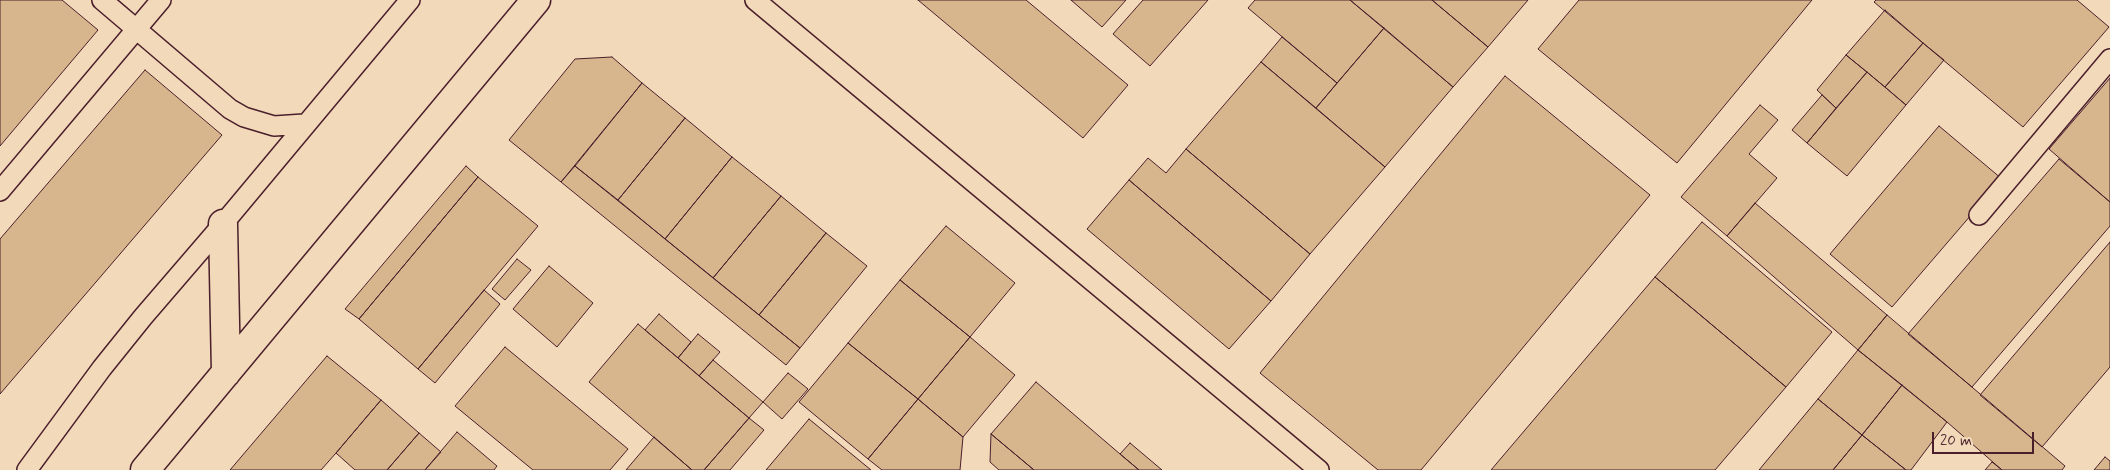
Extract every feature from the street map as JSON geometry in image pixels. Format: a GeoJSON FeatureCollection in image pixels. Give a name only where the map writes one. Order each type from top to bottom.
{"type":"FeatureCollection","features":[{"type":"Feature","properties":{"kind":"street"},"geometry":{"type":"LineString","coordinates":[[144,470],[536,0]]}},
{"type":"Feature","properties":{"kind":"street"},"geometry":{"type":"LineString","coordinates":[[223,224],[226,372]]}},
{"type":"Feature","properties":{"kind":"lane"},"geometry":{"type":"LineString","coordinates":[[102,0],[230,109],[244,117],[274,126],[304,124]]}},
{"type":"Feature","properties":{"kind":"lane"},"geometry":{"type":"LineString","coordinates":[[0,191],[161,0]]}},
{"type":"Feature","properties":{"kind":"lane"},"geometry":{"type":"LineString","coordinates":[[27,470],[137,324],[410,0]]}},
{"type":"Feature","properties":{"kind":"lane"},"geometry":{"type":"LineString","coordinates":[[756,0],[1319,470]]}},
{"type":"Feature","properties":{"kind":"lane"},"geometry":{"type":"LineString","coordinates":[[1979,215],[2110,59]]}},
{"type":"Feature","properties":{"kind":"building"},"geometry":{"type":"Polygon","coordinates":[[[0,0],[62,0],[98,30],[0,146],[0,0]]]}},
{"type":"Feature","properties":{"kind":"building"},"geometry":{"type":"Polygon","coordinates":[[[918,0],[1026,0],[1128,85],[1083,138],[918,0]]]}},
{"type":"Feature","properties":{"kind":"building"},"geometry":{"type":"Polygon","coordinates":[[[1071,0],[1126,0],[1102,27],[1071,0]]]}},
{"type":"Feature","properties":{"kind":"building"},"geometry":{"type":"Polygon","coordinates":[[[1143,0],[1208,0],[1150,66],[1113,34],[1143,0]]]}},
{"type":"Feature","properties":{"kind":"building"},"geometry":{"type":"Polygon","coordinates":[[[1255,0],[1350,0],[1384,28],[1337,83],[1248,8],[1255,0]]]}},
{"type":"Feature","properties":{"kind":"building"},"geometry":{"type":"Polygon","coordinates":[[[1350,0],[1432,0],[1488,47],[1453,87],[1350,0]]]}},
{"type":"Feature","properties":{"kind":"building"},"geometry":{"type":"Polygon","coordinates":[[[1432,0],[1528,0],[1488,47],[1432,0]]]}},
{"type":"Feature","properties":{"kind":"building"},"geometry":{"type":"Polygon","coordinates":[[[1579,0],[1812,0],[1677,163],[1538,49],[1579,0]]]}},
{"type":"Feature","properties":{"kind":"building"},"geometry":{"type":"Polygon","coordinates":[[[1876,0],[2077,0],[2109,27],[2023,127],[1874,2],[1876,0]]]}},
{"type":"Feature","properties":{"kind":"building"},"geometry":{"type":"Polygon","coordinates":[[[1885,10],[1923,43],[1885,87],[1846,55],[1885,10]]]}},
{"type":"Feature","properties":{"kind":"building"},"geometry":{"type":"Polygon","coordinates":[[[1384,28],[1453,87],[1385,167],[1316,108],[1384,28]]]}},
{"type":"Feature","properties":{"kind":"building"},"geometry":{"type":"Polygon","coordinates":[[[1282,37],[1337,83],[1316,108],[1261,62],[1282,37]]]}},
{"type":"Feature","properties":{"kind":"building"},"geometry":{"type":"Polygon","coordinates":[[[1923,43],[1944,60],[1906,105],[1885,87],[1923,43]]]}},
{"type":"Feature","properties":{"kind":"building"},"geometry":{"type":"Polygon","coordinates":[[[1846,55],[1867,72],[1836,108],[1817,90],[1846,55]]]}},
{"type":"Feature","properties":{"kind":"building"},"geometry":{"type":"Polygon","coordinates":[[[612,57],[642,83],[561,182],[509,140],[575,59],[612,57]]]}},
{"type":"Feature","properties":{"kind":"building"},"geometry":{"type":"Polygon","coordinates":[[[1261,62],[1385,167],[1310,254],[1186,149],[1261,62]]]}},
{"type":"Feature","properties":{"kind":"building"},"geometry":{"type":"Polygon","coordinates":[[[145,70],[222,135],[0,394],[0,239],[145,70]]]}},
{"type":"Feature","properties":{"kind":"building"},"geometry":{"type":"Polygon","coordinates":[[[1867,72],[1906,105],[1847,176],[1807,143],[1867,72]]]}},
{"type":"Feature","properties":{"kind":"building"},"geometry":{"type":"Polygon","coordinates":[[[1505,76],[1650,195],[1421,470],[1378,470],[1260,373],[1505,76]]]}},
{"type":"Feature","properties":{"kind":"building"},"geometry":{"type":"Polygon","coordinates":[[[2110,78],[2110,202],[2049,149],[2110,78]]]}},
{"type":"Feature","properties":{"kind":"building"},"geometry":{"type":"Polygon","coordinates":[[[642,83],[685,118],[618,200],[575,166],[642,83]]]}},
{"type":"Feature","properties":{"kind":"building"},"geometry":{"type":"Polygon","coordinates":[[[1822,95],[1836,108],[1807,143],[1792,130],[1822,95]]]}},
{"type":"Feature","properties":{"kind":"building"},"geometry":{"type":"Polygon","coordinates":[[[1760,105],[1778,120],[1749,154],[1777,178],[1727,236],[1681,197],[1760,105]]]}},
{"type":"Feature","properties":{"kind":"building"},"geometry":{"type":"Polygon","coordinates":[[[685,118],[732,157],[665,239],[618,200],[685,118]]]}},
{"type":"Feature","properties":{"kind":"building"},"geometry":{"type":"Polygon","coordinates":[[[1939,126],[2002,179],[1892,307],[1830,254],[1939,126]]]}},
{"type":"Feature","properties":{"kind":"building"},"geometry":{"type":"Polygon","coordinates":[[[1186,149],[1310,254],[1271,301],[1129,180],[1148,158],[1166,173],[1186,149]]]}},
{"type":"Feature","properties":{"kind":"building"},"geometry":{"type":"Polygon","coordinates":[[[732,157],[781,196],[713,278],[665,239],[732,157]]]}},
{"type":"Feature","properties":{"kind":"building"},"geometry":{"type":"Polygon","coordinates":[[[2059,159],[2110,202],[2110,226],[1972,387],[1908,334],[2059,159]]]}},
{"type":"Feature","properties":{"kind":"building"},"geometry":{"type":"Polygon","coordinates":[[[466,166],[478,177],[359,319],[345,309],[466,166]]]}},
{"type":"Feature","properties":{"kind":"building"},"geometry":{"type":"Polygon","coordinates":[[[575,166],[800,348],[786,365],[561,182],[575,166]]]}},
{"type":"Feature","properties":{"kind":"building"},"geometry":{"type":"Polygon","coordinates":[[[478,177],[538,226],[418,369],[359,319],[478,177]]]}},
{"type":"Feature","properties":{"kind":"building"},"geometry":{"type":"Polygon","coordinates":[[[1129,180],[1271,301],[1229,349],[1087,229],[1129,180]]]}},
{"type":"Feature","properties":{"kind":"building"},"geometry":{"type":"Polygon","coordinates":[[[781,196],[826,233],[759,315],[713,278],[781,196]]]}},
{"type":"Feature","properties":{"kind":"building"},"geometry":{"type":"Polygon","coordinates":[[[1755,203],[1887,315],[1858,350],[1727,236],[1755,203]]]}},
{"type":"Feature","properties":{"kind":"building"},"geometry":{"type":"Polygon","coordinates":[[[1702,222],[1832,332],[1786,387],[1655,277],[1702,222]]]}},
{"type":"Feature","properties":{"kind":"building"},"geometry":{"type":"Polygon","coordinates":[[[946,226],[1015,283],[970,337],[900,280],[946,226]]]}},
{"type":"Feature","properties":{"kind":"building"},"geometry":{"type":"Polygon","coordinates":[[[826,233],[867,266],[800,348],[759,315],[826,233]]]}},
{"type":"Feature","properties":{"kind":"building"},"geometry":{"type":"Polygon","coordinates":[[[2110,242],[2110,367],[2042,447],[1980,395],[2110,242]]]}},
{"type":"Feature","properties":{"kind":"building"},"geometry":{"type":"Polygon","coordinates":[[[517,259],[531,270],[505,300],[492,289],[517,259]]]}},
{"type":"Feature","properties":{"kind":"building"},"geometry":{"type":"Polygon","coordinates":[[[549,266],[593,303],[557,347],[513,309],[549,266]]]}},
{"type":"Feature","properties":{"kind":"building"},"geometry":{"type":"Polygon","coordinates":[[[1655,277],[1786,387],[1715,470],[1491,470],[1655,277]]]}},
{"type":"Feature","properties":{"kind":"building"},"geometry":{"type":"Polygon","coordinates":[[[900,280],[970,337],[918,399],[848,343],[900,280]]]}},
{"type":"Feature","properties":{"kind":"building"},"geometry":{"type":"Polygon","coordinates":[[[484,290],[500,304],[435,383],[418,369],[484,290]]]}},
{"type":"Feature","properties":{"kind":"building"},"geometry":{"type":"Polygon","coordinates":[[[659,314],[691,342],[678,358],[645,330],[659,314]]]}},
{"type":"Feature","properties":{"kind":"building"},"geometry":{"type":"Polygon","coordinates":[[[1887,315],[2065,466],[2062,470],[2002,470],[1947,422],[1858,350],[1887,315]]]}},
{"type":"Feature","properties":{"kind":"building"},"geometry":{"type":"Polygon","coordinates":[[[638,324],[749,418],[704,470],[692,470],[589,382],[638,324]]]}},
{"type":"Feature","properties":{"kind":"building"},"geometry":{"type":"Polygon","coordinates":[[[698,334],[720,352],[699,376],[678,358],[698,334]]]}},
{"type":"Feature","properties":{"kind":"building"},"geometry":{"type":"Polygon","coordinates":[[[970,337],[1015,375],[963,437],[918,399],[970,337]]]}},
{"type":"Feature","properties":{"kind":"building"},"geometry":{"type":"Polygon","coordinates":[[[848,343],[918,399],[868,459],[799,402],[848,343]]]}},
{"type":"Feature","properties":{"kind":"building"},"geometry":{"type":"Polygon","coordinates":[[[505,347],[628,449],[610,470],[533,470],[455,406],[505,347]]]}},
{"type":"Feature","properties":{"kind":"building"},"geometry":{"type":"Polygon","coordinates":[[[1858,350],[1902,385],[1862,435],[1818,399],[1858,350]]]}},
{"type":"Feature","properties":{"kind":"building"},"geometry":{"type":"Polygon","coordinates":[[[327,356],[381,400],[336,453],[321,470],[230,470],[327,356]]]}},
{"type":"Feature","properties":{"kind":"building"},"geometry":{"type":"Polygon","coordinates":[[[713,360],[763,402],[749,418],[699,376],[713,360]]]}},
{"type":"Feature","properties":{"kind":"building"},"geometry":{"type":"Polygon","coordinates":[[[788,373],[808,389],[782,419],[763,402],[788,373]]]}},
{"type":"Feature","properties":{"kind":"building"},"geometry":{"type":"Polygon","coordinates":[[[1036,382],[1139,470],[1034,470],[991,434],[1036,382]]]}},
{"type":"Feature","properties":{"kind":"building"},"geometry":{"type":"Polygon","coordinates":[[[1902,385],[1947,422],[1911,470],[1906,470],[1862,435],[1902,385]]]}},
{"type":"Feature","properties":{"kind":"building"},"geometry":{"type":"Polygon","coordinates":[[[918,399],[963,437],[960,470],[882,470],[868,459],[918,399]]]}},
{"type":"Feature","properties":{"kind":"building"},"geometry":{"type":"Polygon","coordinates":[[[1818,399],[1862,435],[1833,470],[1759,470],[1818,399]]]}},
{"type":"Feature","properties":{"kind":"building"},"geometry":{"type":"Polygon","coordinates":[[[381,400],[419,433],[387,470],[355,470],[336,453],[381,400]]]}},
{"type":"Feature","properties":{"kind":"building"},"geometry":{"type":"Polygon","coordinates":[[[749,418],[764,430],[730,470],[704,470],[749,418]]]}},
{"type":"Feature","properties":{"kind":"building"},"geometry":{"type":"Polygon","coordinates":[[[809,419],[871,470],[766,470],[809,419]]]}},
{"type":"Feature","properties":{"kind":"building"},"geometry":{"type":"Polygon","coordinates":[[[457,432],[497,466],[494,470],[425,470],[457,432]]]}},
{"type":"Feature","properties":{"kind":"building"},"geometry":{"type":"Polygon","coordinates":[[[419,433],[441,452],[425,470],[387,470],[419,433]]]}},
{"type":"Feature","properties":{"kind":"building"},"geometry":{"type":"Polygon","coordinates":[[[991,434],[1034,470],[999,470],[990,462],[991,434]]]}},
{"type":"Feature","properties":{"kind":"building"},"geometry":{"type":"Polygon","coordinates":[[[1862,435],[1906,470],[1833,470],[1862,435]]]}},
{"type":"Feature","properties":{"kind":"building"},"geometry":{"type":"Polygon","coordinates":[[[654,437],[692,470],[626,470],[654,437]]]}},
{"type":"Feature","properties":{"kind":"building"},"geometry":{"type":"Polygon","coordinates":[[[1130,443],[1162,470],[1139,470],[1120,454],[1130,443]]]}},
{"type":"Feature","properties":{"kind":"building"},"geometry":{"type":"Polygon","coordinates":[[[2105,457],[2110,461],[2110,470],[2094,470],[2105,457]]]}},
{"type":"Feature","properties":{"kind":"building"},"geometry":{"type":"Polygon","coordinates":[[[1992,462],[2002,470],[1985,470],[1992,462]]]}}]}
